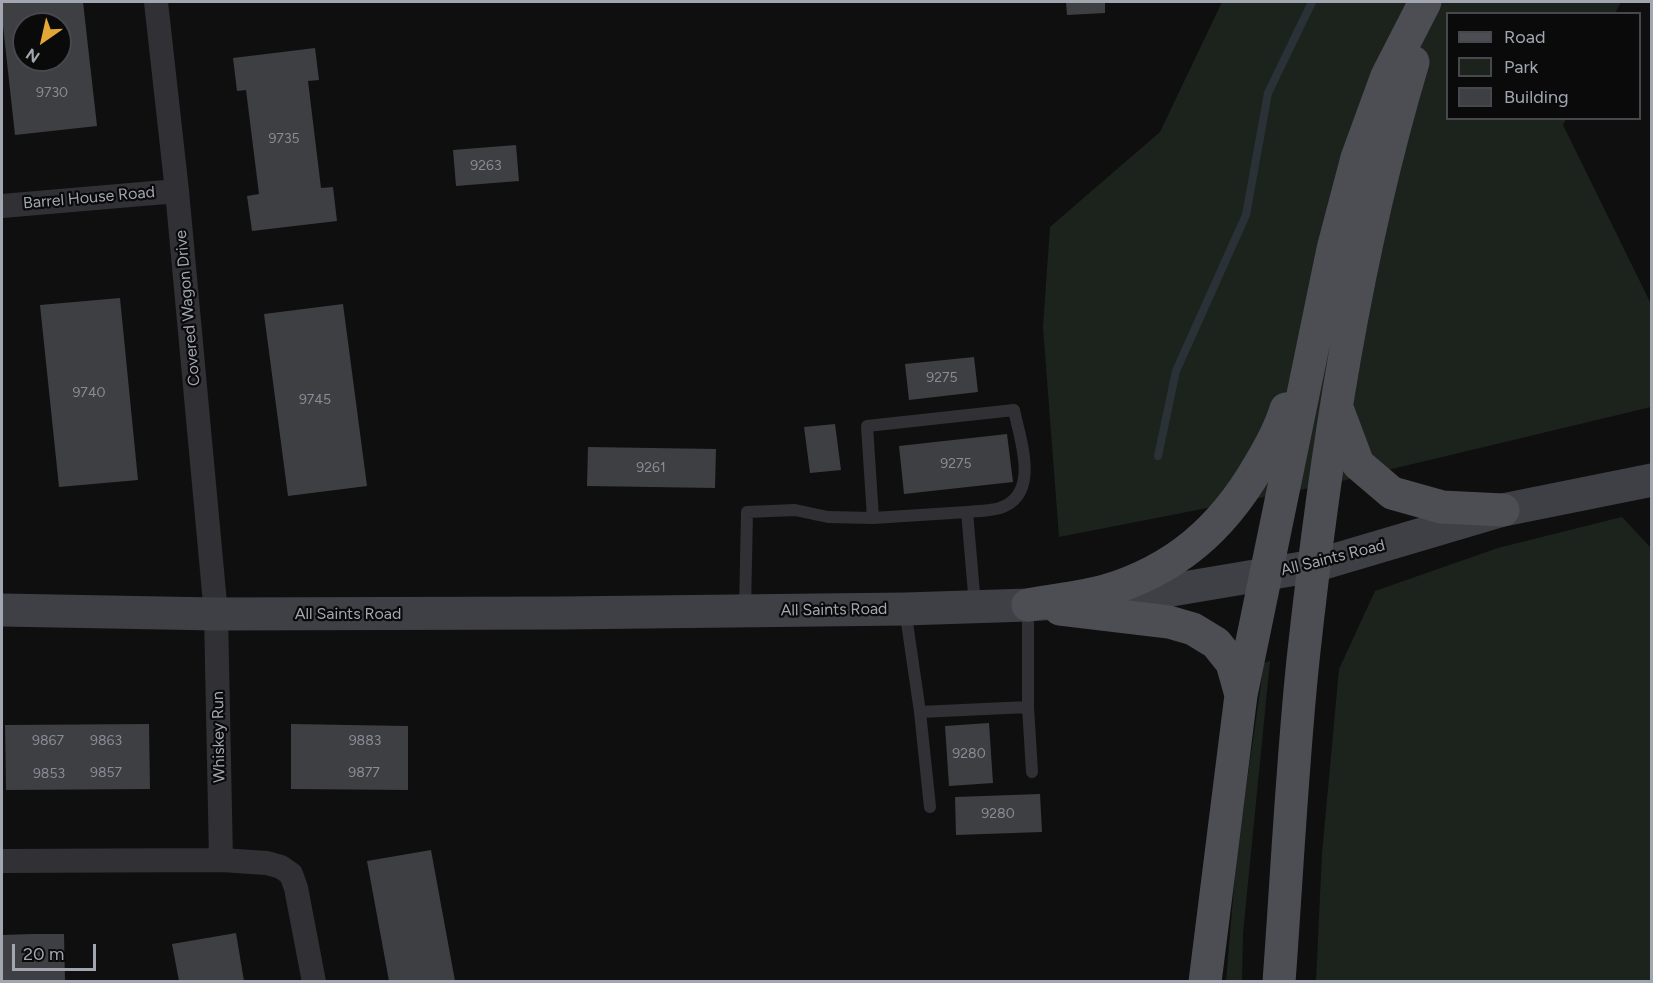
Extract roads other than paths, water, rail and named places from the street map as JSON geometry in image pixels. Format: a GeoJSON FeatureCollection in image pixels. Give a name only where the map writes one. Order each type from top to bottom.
{"type":"FeatureCollection","features":[{"type":"Feature","properties":{"kind":"main road"},"geometry":{"type":"LineString","coordinates":[[1028,605],[1104,591],[1143,576],[1184,554],[1218,524],[1244,491],[1266,454],[1284,415],[1357,158],[1386,76],[1425,2]]}},
{"type":"Feature","properties":{"kind":"main road"},"geometry":{"type":"LineString","coordinates":[[1279,981],[1302,673],[1336,406],[1378,192],[1403,96],[1432,2]]}},
{"type":"Feature","properties":{"kind":"main road"},"geometry":{"type":"LineString","coordinates":[[1205,981],[1241,695],[1333,249]]}},
{"type":"Feature","properties":{"kind":"main road"},"geometry":{"type":"LineString","coordinates":[[1336,406],[1358,464],[1392,493],[1442,507],[1503,510]]}},
{"type":"Feature","properties":{"kind":"main road"},"geometry":{"type":"LineString","coordinates":[[1028,605],[1169,622],[1193,628],[1216,643],[1232,663],[1241,695]]}},
{"type":"Feature","properties":{"kind":"street","name":"Covered Wagon Drive"},"geometry":{"type":"LineString","coordinates":[[156,2],[177,191],[216,614]]}},
{"type":"Feature","properties":{"kind":"street","name":"Barrel House Road"},"geometry":{"type":"LineString","coordinates":[[2,206],[177,191]]}},
{"type":"Feature","properties":{"kind":"street","name":"All Saints Road"},"geometry":{"type":"LineString","coordinates":[[2,610],[216,614],[745,611],[1028,605],[1148,594],[1314,567],[1503,510],[1652,480]]}},
{"type":"Feature","properties":{"kind":"street","name":"Whiskey Run"},"geometry":{"type":"LineString","coordinates":[[216,614],[221,860]]}},
{"type":"Feature","properties":{"kind":"street"},"geometry":{"type":"LineString","coordinates":[[2,861],[221,860],[267,863],[282,867],[291,874],[296,888],[314,981]]}},
{"type":"Feature","properties":{"kind":"lane"},"geometry":{"type":"LineString","coordinates":[[745,611],[747,512],[795,510],[828,517],[873,518],[1000,508],[1014,499],[1022,488],[1026,469],[1014,410],[867,426],[873,518]]}},
{"type":"Feature","properties":{"kind":"lane"},"geometry":{"type":"LineString","coordinates":[[966,512],[976,607]]}},
{"type":"Feature","properties":{"kind":"lane"},"geometry":{"type":"LineString","coordinates":[[1028,605],[1028,707],[1032,772]]}},
{"type":"Feature","properties":{"kind":"lane"},"geometry":{"type":"LineString","coordinates":[[905,609],[920,712],[930,807]]}},
{"type":"Feature","properties":{"kind":"lane"},"geometry":{"type":"LineString","coordinates":[[920,712],[1028,707]]}},
{"type":"Feature","properties":{"kind":"waterway"},"geometry":{"type":"LineString","coordinates":[[1158,456],[1176,371],[1246,215],[1268,93],[1312,2]]}}]}
